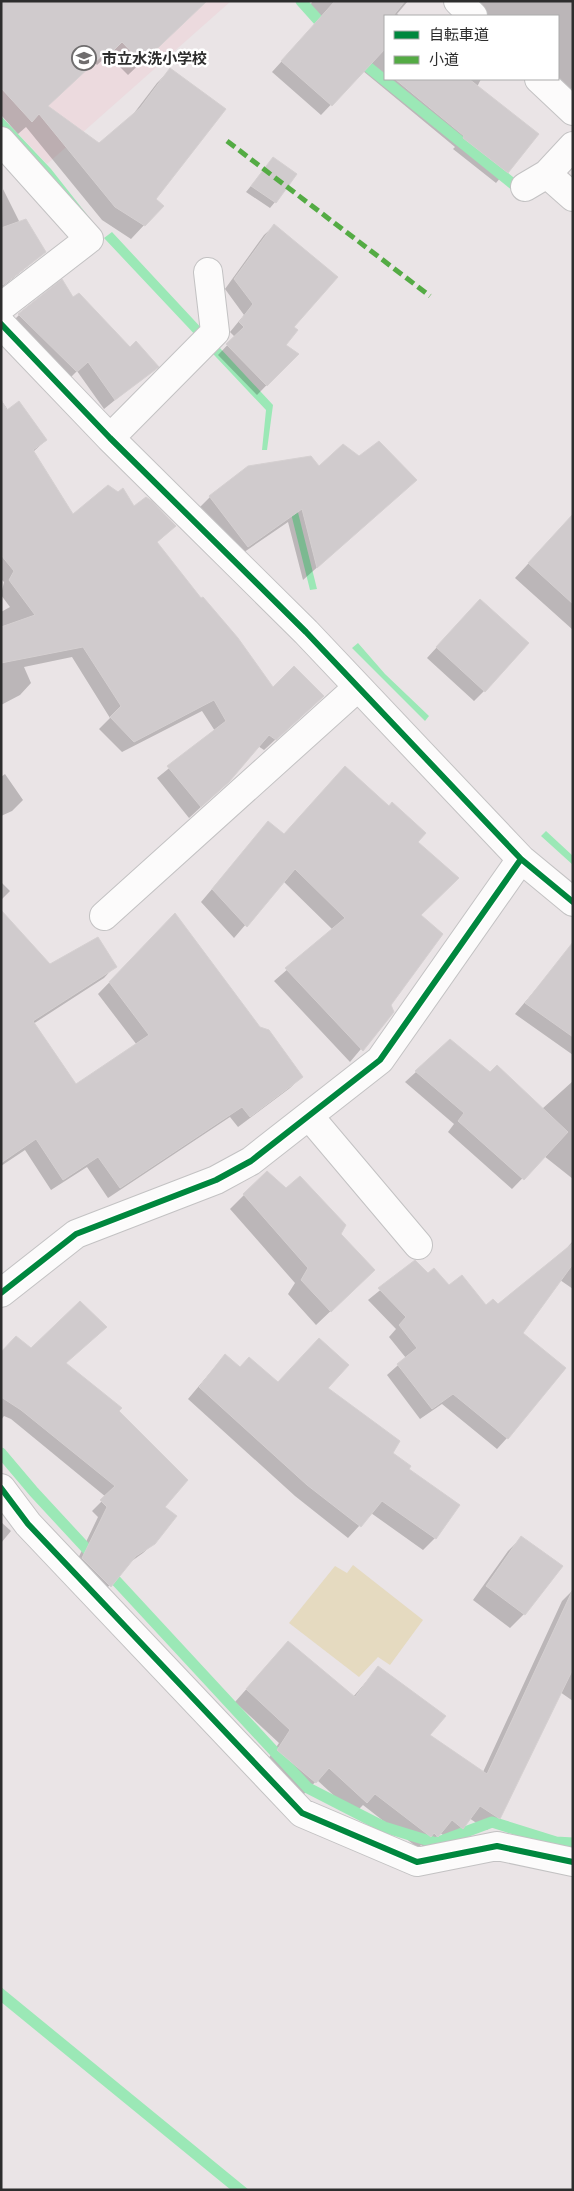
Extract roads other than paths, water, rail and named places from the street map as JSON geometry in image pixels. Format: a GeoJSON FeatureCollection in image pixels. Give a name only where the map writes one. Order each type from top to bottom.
{"type":"FeatureCollection","features":[{"type":"Feature","properties":{"kind":"street"},"geometry":{"type":"LineString","coordinates":[[458,1],[473,15]]}},
{"type":"Feature","properties":{"kind":"street"},"geometry":{"type":"LineString","coordinates":[[540,80],[573,110]]}},
{"type":"Feature","properties":{"kind":"street"},"geometry":{"type":"LineString","coordinates":[[1,140],[89,239],[1,308]]}},
{"type":"Feature","properties":{"kind":"street"},"geometry":{"type":"LineString","coordinates":[[573,146],[536,181],[573,197]]}},
{"type":"Feature","properties":{"kind":"street"},"geometry":{"type":"LineString","coordinates":[[110,438],[215,332],[208,272]]}},
{"type":"Feature","properties":{"kind":"street"},"geometry":{"type":"LineString","coordinates":[[1,324],[110,438],[306,632],[521,859],[573,902]]}},
{"type":"Feature","properties":{"kind":"street"},"geometry":{"type":"LineString","coordinates":[[104,916],[357,688]]}},
{"type":"Feature","properties":{"kind":"street"},"geometry":{"type":"LineString","coordinates":[[1,1293],[76,1234],[216,1180],[251,1161],[380,1060],[521,859]]}},
{"type":"Feature","properties":{"kind":"street"},"geometry":{"type":"LineString","coordinates":[[309,1116],[418,1245]]}},
{"type":"Feature","properties":{"kind":"street"},"geometry":{"type":"LineString","coordinates":[[1,1488],[28,1524],[302,1813],[418,1862],[497,1846],[573,1862]]}},
{"type":"Feature","properties":{"kind":"waterway"},"geometry":{"type":"LineString","coordinates":[[301,1],[327,30]]}},
{"type":"Feature","properties":{"kind":"waterway"},"geometry":{"type":"LineString","coordinates":[[357,58],[384,80]]}},
{"type":"Feature","properties":{"kind":"waterway"},"geometry":{"type":"LineString","coordinates":[[384,80],[513,184]]}},
{"type":"Feature","properties":{"kind":"waterway"},"geometry":{"type":"LineString","coordinates":[[1,1453],[34,1492],[308,1788],[384,1827],[436,1843],[492,1822],[556,1842],[573,1843]]}},
{"type":"Feature","properties":{"kind":"place","name":"市立水洗小学校"},"geometry":{"type":"Point","coordinates":[84,58]}}]}
